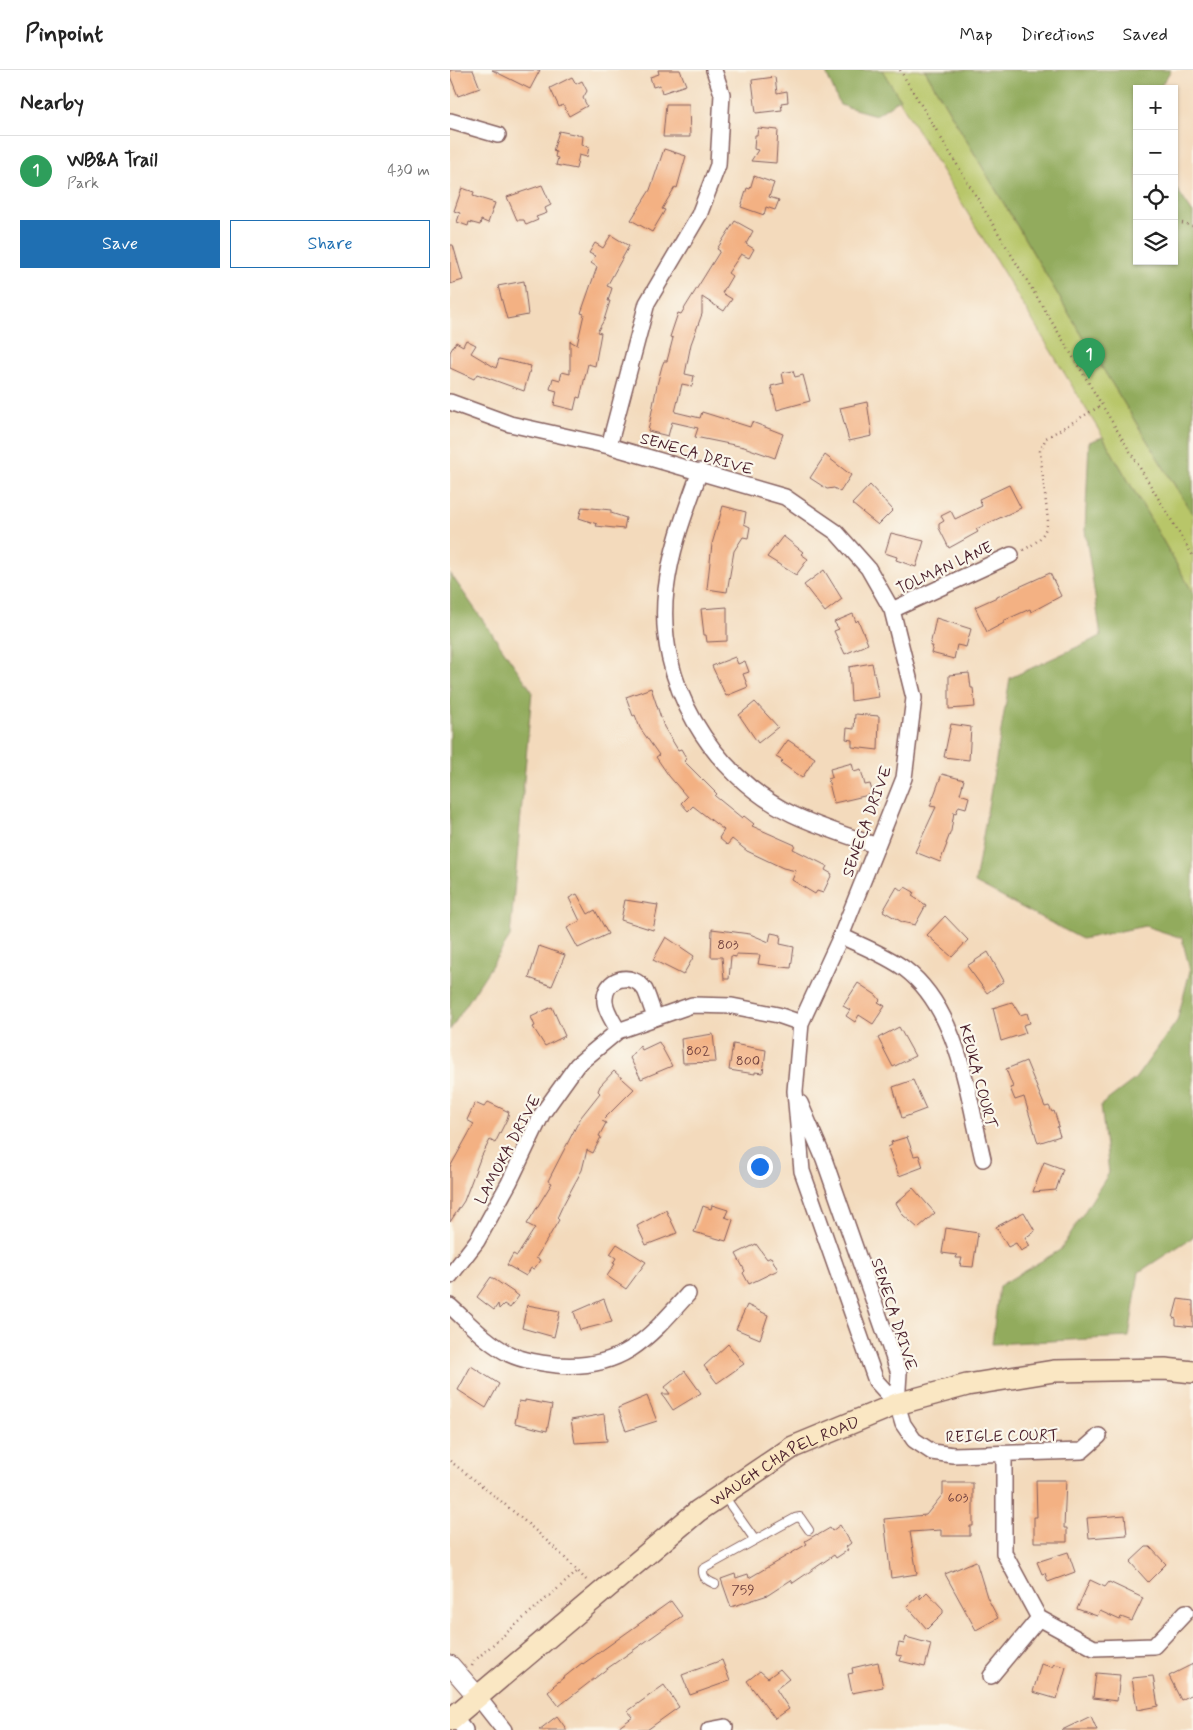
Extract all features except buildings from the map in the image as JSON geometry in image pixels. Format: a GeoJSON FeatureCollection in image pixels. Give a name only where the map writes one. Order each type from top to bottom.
{"type":"FeatureCollection","features":[{"type":"Feature","properties":{"kind":"main road","name":"WAUGH CHAPEL ROAD"},"geometry":{"type":"LineString","coordinates":[[455,1720],[478,1697],[698,1511],[793,1447],[897,1404],[967,1385],[1054,1371],[1165,1369],[1193,1372]]}},
{"type":"Feature","properties":{"kind":"street"},"geometry":{"type":"LineString","coordinates":[[609,446],[647,303],[699,214],[718,165],[722,94],[714,70]]}},
{"type":"Feature","properties":{"kind":"street"},"geometry":{"type":"LineString","coordinates":[[450,121],[498,135]]}},
{"type":"Feature","properties":{"kind":"street","name":"SENECA DRIVE"},"geometry":{"type":"LineString","coordinates":[[450,402],[510,424],[609,446],[785,497],[836,532],[868,568],[892,610],[914,698],[904,778],[841,936],[801,1023],[795,1091],[802,1171],[876,1381],[897,1404]]}},
{"type":"Feature","properties":{"kind":"street"},"geometry":{"type":"LineString","coordinates":[[700,471],[674,544],[665,592],[667,645],[680,692],[702,736],[728,768],[759,794],[792,814],[877,846]]}},
{"type":"Feature","properties":{"kind":"street","name":"TOLMAN LANE"},"geometry":{"type":"LineString","coordinates":[[892,610],[1011,555]]}},
{"type":"Feature","properties":{"kind":"street","name":"KEUKA COURT"},"geometry":{"type":"LineString","coordinates":[[841,936],[887,958],[906,970],[924,987],[942,1012],[952,1033],[984,1159]]}},
{"type":"Feature","properties":{"kind":"street"},"geometry":{"type":"LineString","coordinates":[[618,1031],[605,1003],[605,994],[608,986],[616,980],[627,978],[636,981],[644,990],[655,1016]]}},
{"type":"Feature","properties":{"kind":"street","name":"LAMOKA DRIVE"},"geometry":{"type":"LineString","coordinates":[[450,1276],[478,1241],[510,1183],[542,1114],[577,1065],[618,1031],[655,1016],[692,1005],[732,1006],[778,1015],[801,1023]]}},
{"type":"Feature","properties":{"kind":"street","name":"SENECA DRIVE"},"geometry":{"type":"LineString","coordinates":[[795,1091],[824,1159],[899,1372],[897,1404]]}},
{"type":"Feature","properties":{"kind":"street"},"geometry":{"type":"LineString","coordinates":[[450,1306],[487,1340],[510,1354],[537,1363],[570,1366],[601,1364],[632,1349],[658,1328],[688,1294]]}},
{"type":"Feature","properties":{"kind":"street","name":"REIGLE COURT"},"geometry":{"type":"LineString","coordinates":[[897,1404],[904,1424],[914,1440],[932,1452],[953,1455],[1082,1451],[1099,1436]]}},
{"type":"Feature","properties":{"kind":"street"},"geometry":{"type":"LineString","coordinates":[[1004,1454],[1004,1553],[1039,1618],[1094,1648],[1154,1646],[1186,1612]]}},
{"type":"Feature","properties":{"kind":"street"},"geometry":{"type":"LineString","coordinates":[[991,1676],[1039,1618]]}},
{"type":"Feature","properties":{"kind":"street"},"geometry":{"type":"LineString","coordinates":[[456,1671],[504,1730]]}},
{"type":"Feature","properties":{"kind":"street"},"geometry":{"type":"LineString","coordinates":[[709,1730],[726,1727]]}},
{"type":"Feature","properties":{"kind":"lane"},"geometry":{"type":"LineString","coordinates":[[722,1495],[755,1540]]}},
{"type":"Feature","properties":{"kind":"lane"},"geometry":{"type":"LineString","coordinates":[[715,1584],[707,1581],[702,1574],[703,1570],[795,1518],[800,1518],[809,1530]]}},
{"type":"Feature","properties":{"kind":"path"},"geometry":{"type":"LineString","coordinates":[[900,70],[1193,556]]}},
{"type":"Feature","properties":{"kind":"path"},"geometry":{"type":"LineString","coordinates":[[1182,223],[1193,226]]}},
{"type":"Feature","properties":{"kind":"path"},"geometry":{"type":"LineString","coordinates":[[1011,555],[1032,546],[1046,532],[1048,521],[1040,451],[1042,443],[1046,438],[1102,405]]}},
{"type":"Feature","properties":{"kind":"path"},"geometry":{"type":"LineString","coordinates":[[450,1461],[532,1525],[600,1594]]}},
{"type":"Feature","properties":{"kind":"path"},"geometry":{"type":"LineString","coordinates":[[456,1671],[470,1671],[474,1661],[578,1571]]}},
{"type":"Feature","properties":{"kind":"green space"},"geometry":{"type":"Polygon","coordinates":[[[825,70],[882,70],[900,99],[876,115],[840,105],[825,70]]]}},
{"type":"Feature","properties":{"kind":"green space"},"geometry":{"type":"Polygon","coordinates":[[[881,70],[925,70],[1074,322],[1193,515],[1193,593],[1103,437],[881,70]]]}},
{"type":"Feature","properties":{"kind":"green space"},"geometry":{"type":"Polygon","coordinates":[[[925,70],[1171,70],[1162,85],[1133,85],[1133,265],[1178,265],[1178,191],[1193,213],[1193,515],[1074,322],[925,70]]]}},
{"type":"Feature","properties":{"kind":"green space"},"geometry":{"type":"Polygon","coordinates":[[[1103,437],[1193,593],[1193,1237],[1139,1272],[1129,1337],[992,1344],[999,1286],[1060,1250],[1109,1173],[1101,1105],[1135,1079],[1177,1021],[1190,971],[1182,938],[1145,926],[1082,939],[975,883],[1010,678],[1101,636],[1085,530],[1089,442],[1103,437]]]}},
{"type":"Feature","properties":{"kind":"green space"},"geometry":{"type":"Polygon","coordinates":[[[450,573],[532,691],[510,937],[450,1030],[450,573]]]}},
{"type":"Feature","properties":{"kind":"place","name":"WB&A Trail"},"geometry":{"type":"Point","coordinates":[1089,379]}}]}
